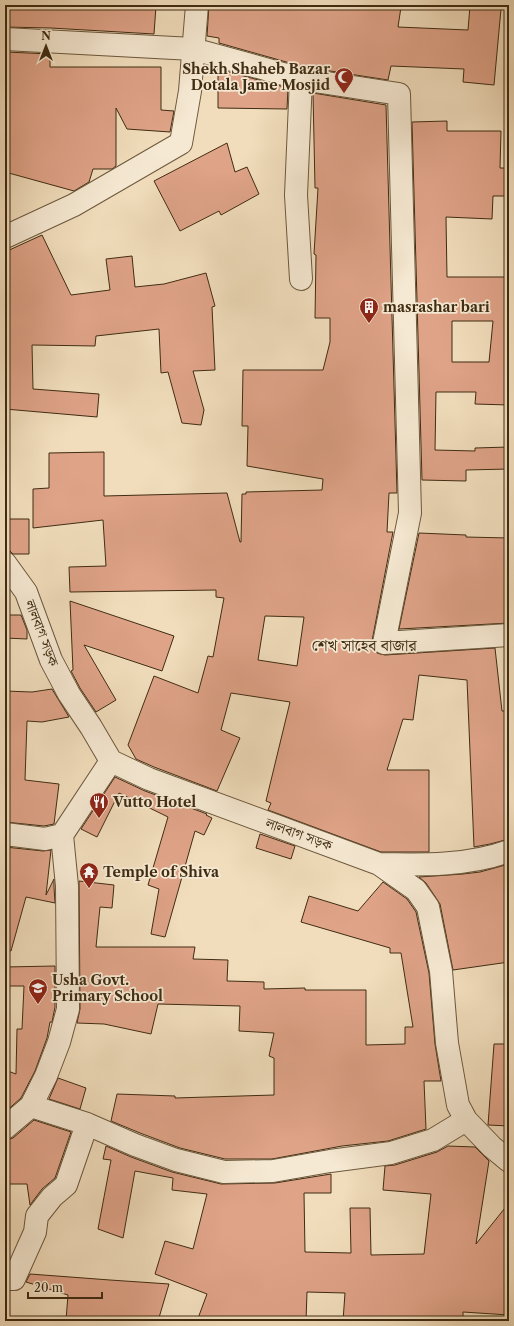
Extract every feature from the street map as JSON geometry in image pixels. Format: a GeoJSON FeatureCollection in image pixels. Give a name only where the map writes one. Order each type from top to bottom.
{"type":"FeatureCollection","features":[{"type":"Feature","properties":{"kind":"street"},"geometry":{"type":"LineString","coordinates":[[5,237],[74,205],[181,143],[190,91],[197,5]]}},
{"type":"Feature","properties":{"kind":"street"},"geometry":{"type":"LineString","coordinates":[[5,39],[194,49],[301,79],[400,94],[410,513],[384,643],[509,635]]}},
{"type":"Feature","properties":{"kind":"street"},"geometry":{"type":"LineString","coordinates":[[301,79],[296,195],[301,279]]}},
{"type":"Feature","properties":{"kind":"street","name":"লালবাগ সড়ক"},"geometry":{"type":"LineString","coordinates":[[5,563],[26,592],[51,660],[69,694],[111,761],[149,778],[379,864],[416,890],[428,907],[441,971],[447,1043],[458,1105],[466,1120],[492,1147],[509,1161]]}},
{"type":"Feature","properties":{"kind":"street"},"geometry":{"type":"LineString","coordinates":[[5,1128],[31,1106],[46,1076],[59,1042],[68,1009],[68,886],[62,835],[111,761]]}},
{"type":"Feature","properties":{"kind":"street"},"geometry":{"type":"LineString","coordinates":[[5,834],[45,839],[62,835]]}},
{"type":"Feature","properties":{"kind":"street"},"geometry":{"type":"LineString","coordinates":[[379,864],[427,865],[490,858],[509,851]]}},
{"type":"Feature","properties":{"kind":"street"},"geometry":{"type":"LineString","coordinates":[[31,1106],[88,1124],[135,1145],[176,1160],[224,1172],[274,1172],[330,1161],[391,1153],[433,1140],[466,1120]]}},
{"type":"Feature","properties":{"kind":"street"},"geometry":{"type":"LineString","coordinates":[[5,1279],[14,1279],[35,1232],[37,1216],[52,1197],[66,1185],[88,1124]]}},
{"type":"Feature","properties":{"kind":"building"},"geometry":{"type":"Polygon","coordinates":[[[5,5],[156,6],[154,34],[5,27],[5,5]]]}},
{"type":"Feature","properties":{"kind":"building"},"geometry":{"type":"Polygon","coordinates":[[[209,5],[389,5],[401,7],[398,27],[468,30],[470,6],[501,9],[494,85],[463,82],[464,69],[391,66],[388,80],[304,67],[219,43],[219,38],[207,36],[209,5]]]}},
{"type":"Feature","properties":{"kind":"building"},"geometry":{"type":"Polygon","coordinates":[[[6,52],[50,54],[50,67],[161,67],[161,110],[174,111],[170,132],[127,129],[116,108],[116,166],[112,169],[93,169],[89,182],[74,191],[5,172],[6,52]]]}},
{"type":"Feature","properties":{"kind":"building"},"geometry":{"type":"Polygon","coordinates":[[[218,69],[288,88],[287,109],[218,108],[218,69]]]}},
{"type":"Feature","properties":{"kind":"building"},"geometry":{"type":"Polygon","coordinates":[[[313,93],[386,105],[397,493],[389,493],[387,532],[393,532],[372,641],[372,648],[377,653],[385,655],[495,648],[502,711],[509,711],[509,839],[474,847],[467,680],[419,675],[413,720],[403,719],[387,770],[429,770],[429,852],[381,852],[268,810],[271,803],[266,801],[290,702],[231,693],[221,730],[240,738],[217,791],[136,759],[128,745],[154,676],[198,693],[208,656],[213,657],[224,598],[216,597],[216,590],[70,592],[69,567],[106,566],[103,520],[33,528],[33,489],[49,488],[49,453],[104,452],[104,496],[227,493],[240,542],[242,494],[246,494],[246,492],[322,490],[323,479],[247,466],[248,426],[242,426],[243,370],[323,370],[330,342],[330,318],[315,318],[316,255],[314,254],[318,188],[315,188],[313,93]],[[265,616],[258,660],[297,666],[304,617],[265,616]]]}},
{"type":"Feature","properties":{"kind":"building"},"geometry":{"type":"Polygon","coordinates":[[[447,121],[447,131],[501,131],[500,168],[509,168],[509,196],[493,196],[492,219],[446,217],[447,277],[509,277],[509,405],[475,404],[476,392],[436,392],[435,450],[475,451],[475,448],[509,447],[509,469],[466,470],[466,481],[422,480],[412,122],[447,121]],[[452,321],[452,362],[489,362],[493,321],[452,321]]]}},
{"type":"Feature","properties":{"kind":"building"},"geometry":{"type":"Polygon","coordinates":[[[227,143],[235,172],[247,167],[259,194],[221,215],[219,211],[180,231],[154,181],[227,143]]]}},
{"type":"Feature","properties":{"kind":"building"},"geometry":{"type":"Polygon","coordinates":[[[42,235],[71,295],[110,290],[106,259],[132,256],[135,287],[164,284],[206,273],[215,306],[212,307],[215,370],[193,371],[204,410],[201,425],[182,423],[168,372],[161,373],[159,329],[96,336],[95,346],[32,345],[33,389],[99,394],[97,417],[5,409],[5,252],[42,235]]]}},
{"type":"Feature","properties":{"kind":"building"},"geometry":{"type":"Polygon","coordinates":[[[5,519],[29,519],[29,554],[13,554],[10,551],[5,551],[5,519]]]}},
{"type":"Feature","properties":{"kind":"building"},"geometry":{"type":"Polygon","coordinates":[[[419,533],[466,535],[466,537],[509,538],[509,623],[399,629],[419,533]]]}},
{"type":"Feature","properties":{"kind":"building"},"geometry":{"type":"Polygon","coordinates":[[[70,601],[174,636],[162,671],[84,645],[116,700],[96,712],[71,671],[73,670],[70,601]]]}},
{"type":"Feature","properties":{"kind":"building"},"geometry":{"type":"Polygon","coordinates":[[[5,615],[21,615],[27,630],[27,639],[5,638],[5,615]]]}},
{"type":"Feature","properties":{"kind":"building"},"geometry":{"type":"Polygon","coordinates":[[[52,689],[69,717],[42,722],[27,721],[25,780],[59,784],[54,824],[44,826],[5,822],[5,691],[32,692],[52,689]]]}},
{"type":"Feature","properties":{"kind":"building"},"geometry":{"type":"Polygon","coordinates":[[[115,777],[145,791],[207,814],[206,815],[212,818],[204,835],[195,831],[165,937],[151,934],[159,889],[148,885],[168,817],[119,793],[97,837],[81,829],[115,777]]]}},
{"type":"Feature","properties":{"kind":"building"},"geometry":{"type":"Polygon","coordinates":[[[260,834],[295,846],[291,859],[256,848],[260,834]]]}},
{"type":"Feature","properties":{"kind":"building"},"geometry":{"type":"Polygon","coordinates":[[[5,847],[43,851],[51,850],[46,895],[54,879],[55,903],[26,897],[11,951],[5,950],[5,847]]]}},
{"type":"Feature","properties":{"kind":"building"},"geometry":{"type":"Polygon","coordinates":[[[509,864],[509,962],[453,970],[440,904],[426,883],[419,877],[480,872],[509,864]]]}},
{"type":"Feature","properties":{"kind":"building"},"geometry":{"type":"Polygon","coordinates":[[[79,881],[114,885],[112,908],[100,907],[96,947],[195,947],[193,959],[228,960],[227,981],[264,982],[264,989],[305,988],[305,990],[366,990],[366,1045],[405,1044],[405,1027],[413,1027],[401,953],[390,953],[390,948],[301,922],[309,896],[358,911],[383,882],[407,899],[416,912],[429,973],[435,1044],[441,1081],[424,1081],[426,1129],[388,1141],[342,1146],[272,1159],[225,1159],[180,1148],[111,1121],[117,1094],[175,1096],[175,1098],[274,1095],[274,1058],[269,1056],[274,1033],[239,1031],[240,1006],[158,1004],[151,1034],[104,1024],[77,1023],[80,1009],[79,881]]]}},
{"type":"Feature","properties":{"kind":"building"},"geometry":{"type":"Polygon","coordinates":[[[55,966],[55,1007],[47,1038],[35,1071],[21,1098],[5,1112],[5,1070],[16,1074],[17,1029],[22,1029],[24,986],[5,986],[5,967],[55,966]]]}},
{"type":"Feature","properties":{"kind":"building"},"geometry":{"type":"Polygon","coordinates":[[[494,1044],[509,1044],[509,1126],[488,1125],[494,1044]]]}},
{"type":"Feature","properties":{"kind":"building"},"geometry":{"type":"Polygon","coordinates":[[[58,1078],[86,1088],[80,1109],[49,1099],[58,1078]]]}},
{"type":"Feature","properties":{"kind":"building"},"geometry":{"type":"Polygon","coordinates":[[[34,1120],[71,1132],[55,1178],[42,1189],[30,1205],[27,1184],[5,1184],[5,1140],[13,1138],[34,1120]]]}},
{"type":"Feature","properties":{"kind":"building"},"geometry":{"type":"Polygon","coordinates":[[[106,1146],[172,1172],[221,1184],[275,1183],[331,1174],[331,1193],[304,1193],[305,1252],[351,1253],[350,1208],[370,1208],[371,1255],[424,1254],[431,1194],[383,1190],[385,1166],[395,1165],[437,1152],[448,1146],[475,1147],[489,1161],[476,1244],[509,1203],[509,1315],[463,1312],[463,1321],[343,1321],[345,1293],[307,1292],[306,1321],[197,1321],[207,1294],[155,1274],[165,1241],[193,1249],[207,1194],[172,1190],[173,1178],[135,1171],[123,1238],[98,1229],[111,1160],[103,1159],[106,1146]]]}},
{"type":"Feature","properties":{"kind":"building"},"geometry":{"type":"Polygon","coordinates":[[[30,1274],[169,1284],[158,1321],[66,1320],[68,1295],[26,1282],[30,1274]]]}},
{"type":"Feature","properties":{"kind":"place","name":"Shekh Shaheb Bazar Dotala Jame Mosjid"},"geometry":{"type":"Point","coordinates":[344,94]}},
{"type":"Feature","properties":{"kind":"place","name":"masrashar bari"},"geometry":{"type":"Point","coordinates":[369,324]}},
{"type":"Feature","properties":{"kind":"place","name":"Vutto Hotel"},"geometry":{"type":"Point","coordinates":[99,819]}},
{"type":"Feature","properties":{"kind":"place","name":"Temple of Shiva"},"geometry":{"type":"Point","coordinates":[89,889]}},
{"type":"Feature","properties":{"kind":"place","name":"Usha Govt. Primary School"},"geometry":{"type":"Point","coordinates":[38,1005]}},
{"type":"Feature","properties":{"kind":"district","name":"শেখ সাহেব বাজার"},"geometry":{"type":"Point","coordinates":[364,645]}}]}
